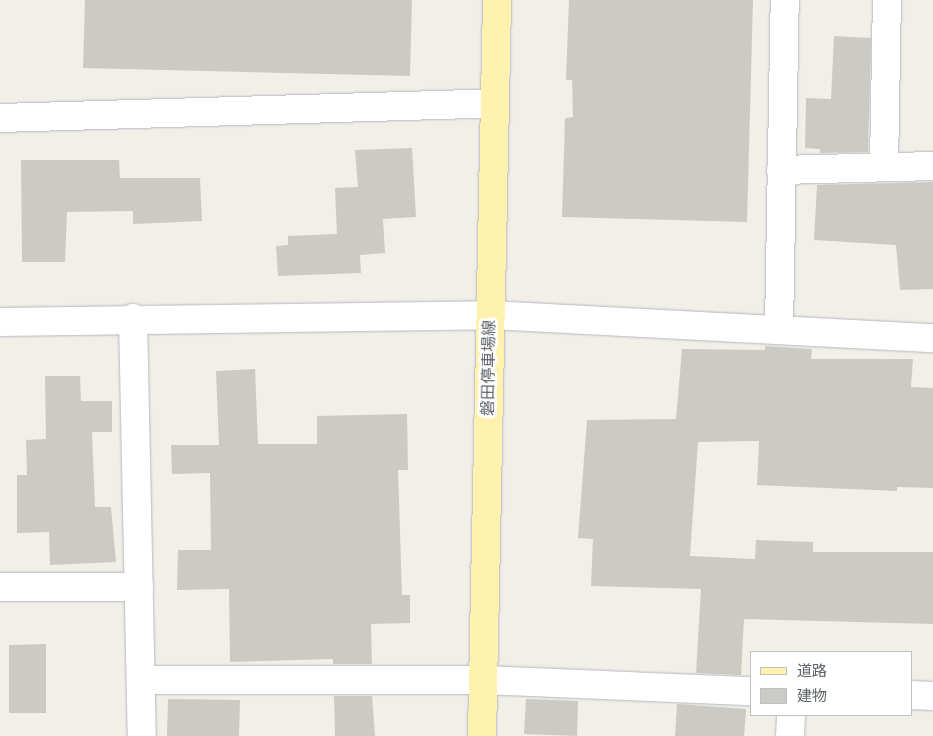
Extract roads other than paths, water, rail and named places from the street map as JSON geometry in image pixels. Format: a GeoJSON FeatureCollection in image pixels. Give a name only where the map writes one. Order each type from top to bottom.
{"type":"FeatureCollection","features":[{"type":"Feature","properties":{"kind":"main road","name":"磐田停車場線"},"geometry":{"type":"LineString","coordinates":[[482,736],[497,0]]}},
{"type":"Feature","properties":{"kind":"street"},"geometry":{"type":"LineString","coordinates":[[779,330],[785,0]]}},
{"type":"Feature","properties":{"kind":"street"},"geometry":{"type":"LineString","coordinates":[[884,167],[887,0]]}},
{"type":"Feature","properties":{"kind":"street"},"geometry":{"type":"LineString","coordinates":[[0,118],[494,103]]}},
{"type":"Feature","properties":{"kind":"street"},"geometry":{"type":"LineString","coordinates":[[781,170],[933,166]]}},
{"type":"Feature","properties":{"kind":"street"},"geometry":{"type":"LineString","coordinates":[[0,322],[134,318],[490,316],[933,338]]}},
{"type":"Feature","properties":{"kind":"street"},"geometry":{"type":"LineString","coordinates":[[134,318],[142,736]]}},
{"type":"Feature","properties":{"kind":"street"},"geometry":{"type":"LineString","coordinates":[[0,587],[139,587]]}},
{"type":"Feature","properties":{"kind":"street"},"geometry":{"type":"LineString","coordinates":[[141,680],[484,680],[750,691]]}},
{"type":"Feature","properties":{"kind":"street"},"geometry":{"type":"LineString","coordinates":[[913,695],[933,696]]}},
{"type":"Feature","properties":{"kind":"street"},"geometry":{"type":"LineString","coordinates":[[790,736],[791,716]]}}]}
